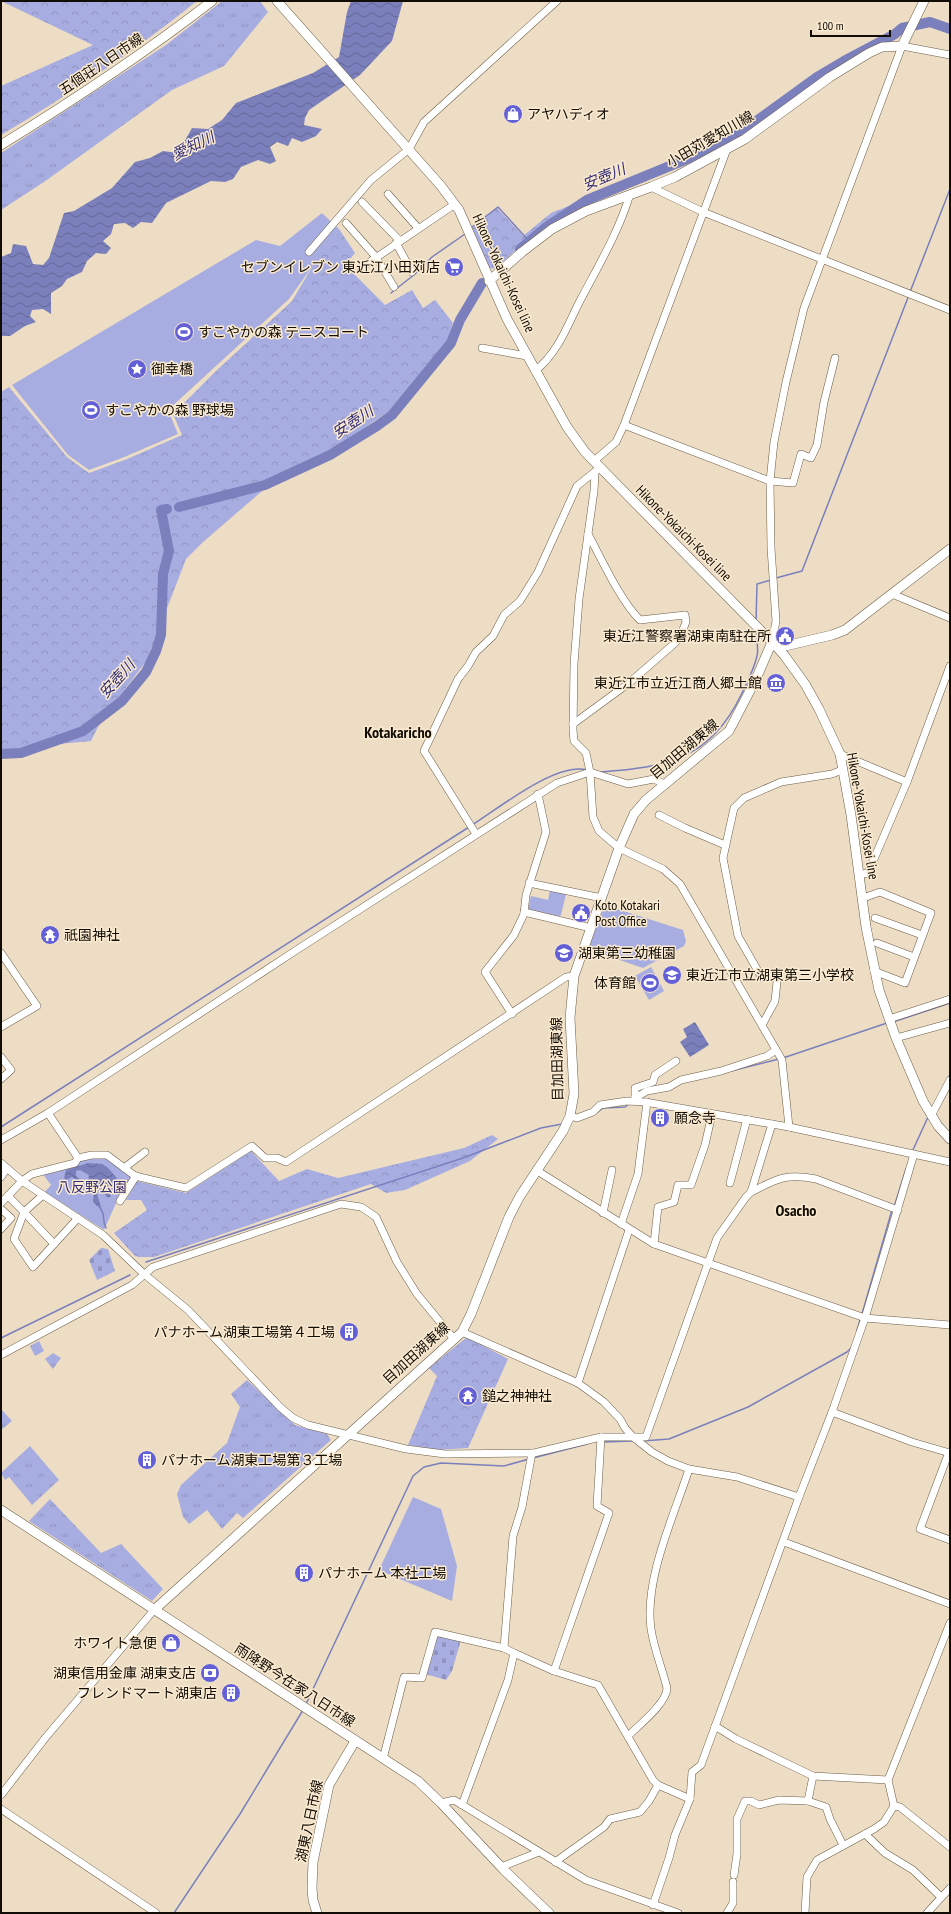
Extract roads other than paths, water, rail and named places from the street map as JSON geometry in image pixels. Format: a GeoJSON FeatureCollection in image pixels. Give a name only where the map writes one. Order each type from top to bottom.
{"type":"FeatureCollection","features":[{"type":"Feature","properties":{"kind":"main road","name":"五個荘八日市線"},"geometry":{"type":"LineString","coordinates":[[1,145],[164,38],[212,1]]}},
{"type":"Feature","properties":{"kind":"main road","name":"Hikone-Yokaichi-Kosei line"},"geometry":{"type":"LineString","coordinates":[[278,1],[409,149],[455,204],[459,210],[489,281],[527,356],[567,427],[596,467],[772,642],[805,684],[819,709],[840,754],[851,815],[874,971],[889,1020],[931,1116],[950,1139]]}},
{"type":"Feature","properties":{"kind":"main road"},"geometry":{"type":"LineString","coordinates":[[902,46],[924,1]]}},
{"type":"Feature","properties":{"kind":"main road","name":"小田苅愛知川線"},"geometry":{"type":"LineString","coordinates":[[489,281],[522,252],[552,229],[586,211],[651,187],[727,149],[745,139],[830,77],[869,53],[882,47],[902,46]]}},
{"type":"Feature","properties":{"kind":"main road"},"geometry":{"type":"LineString","coordinates":[[772,642],[782,647],[832,635],[845,630],[950,550]]}},
{"type":"Feature","properties":{"kind":"main road","name":"目加田湖東線"},"geometry":{"type":"LineString","coordinates":[[154,1610],[462,1332],[471,1314],[509,1217],[536,1170],[563,1131],[570,1116],[574,1094],[570,1018],[574,976],[619,848],[634,814],[646,800],[664,784],[729,731],[756,678],[772,642]]}},
{"type":"Feature","properties":{"kind":"main road","name":"雨降野今在家八日市線"},"geometry":{"type":"LineString","coordinates":[[1,1510],[306,1710],[418,1781],[441,1803],[501,1867],[549,1913]]}},
{"type":"Feature","properties":{"kind":"main road","name":"湖東八日市線"},"geometry":{"type":"LineString","coordinates":[[317,1913],[312,1900],[313,1862],[329,1785],[355,1741]]}},
{"type":"Feature","properties":{"kind":"street"},"geometry":{"type":"LineString","coordinates":[[309,252],[371,180],[409,149],[424,122],[557,1]]}},
{"type":"Feature","properties":{"kind":"street"},"geometry":{"type":"LineString","coordinates":[[772,642],[776,621],[771,548],[770,481],[774,442],[789,367],[804,308],[902,46],[950,55]]}},
{"type":"Feature","properties":{"kind":"street"},"geometry":{"type":"LineString","coordinates":[[476,834],[424,751],[458,679],[476,652],[493,636],[504,615],[520,601],[538,572],[577,486],[596,467],[616,442],[624,425],[727,149]]}},
{"type":"Feature","properties":{"kind":"street"},"geometry":{"type":"LineString","coordinates":[[651,187],[703,212],[950,310]]}},
{"type":"Feature","properties":{"kind":"street"},"geometry":{"type":"LineString","coordinates":[[388,194],[418,228]]}},
{"type":"Feature","properties":{"kind":"street"},"geometry":{"type":"LineString","coordinates":[[536,371],[556,349],[565,333],[616,231],[630,194]]}},
{"type":"Feature","properties":{"kind":"street"},"geometry":{"type":"LineString","coordinates":[[362,202],[398,242],[412,272]]}},
{"type":"Feature","properties":{"kind":"street"},"geometry":{"type":"LineString","coordinates":[[361,268],[455,204]]}},
{"type":"Feature","properties":{"kind":"street"},"geometry":{"type":"LineString","coordinates":[[346,223],[376,257],[394,287]]}},
{"type":"Feature","properties":{"kind":"street"},"geometry":{"type":"LineString","coordinates":[[482,348],[527,356]]}},
{"type":"Feature","properties":{"kind":"street"},"geometry":{"type":"LineString","coordinates":[[624,425],[770,481],[793,483],[801,454],[811,458],[817,444],[824,402],[836,358]]}},
{"type":"Feature","properties":{"kind":"street"},"geometry":{"type":"LineString","coordinates":[[596,467],[579,599],[574,664],[573,724],[574,741],[586,754],[590,772],[593,817],[595,825],[599,831],[619,848],[663,869],[680,884],[782,1060],[789,1127]]}},
{"type":"Feature","properties":{"kind":"street"},"geometry":{"type":"LineString","coordinates":[[573,724],[629,683],[659,658],[680,638],[686,622],[685,615],[640,620],[634,614],[613,580],[588,534]]}},
{"type":"Feature","properties":{"kind":"street"},"geometry":{"type":"LineString","coordinates":[[892,594],[950,618]]}},
{"type":"Feature","properties":{"kind":"street"},"geometry":{"type":"LineString","coordinates":[[859,875],[868,873],[907,782],[950,666]]}},
{"type":"Feature","properties":{"kind":"street"},"geometry":{"type":"LineString","coordinates":[[840,754],[907,782]]}},
{"type":"Feature","properties":{"kind":"street"},"geometry":{"type":"LineString","coordinates":[[762,1024],[775,1001],[778,972],[762,978],[738,936],[723,858],[734,808],[744,798],[781,782],[832,774],[842,770]]}},
{"type":"Feature","properties":{"kind":"street"},"geometry":{"type":"LineString","coordinates":[[1,1140],[48,1113],[538,794],[569,778],[590,772],[628,784],[654,779],[664,784]]}},
{"type":"Feature","properties":{"kind":"street"},"geometry":{"type":"LineString","coordinates":[[512,1014],[485,972],[514,935],[524,912],[529,883],[546,832],[538,794]]}},
{"type":"Feature","properties":{"kind":"street"},"geometry":{"type":"LineString","coordinates":[[659,815],[725,845]]}},
{"type":"Feature","properties":{"kind":"street"},"geometry":{"type":"LineString","coordinates":[[529,883],[602,898]]}},
{"type":"Feature","properties":{"kind":"street"},"geometry":{"type":"LineString","coordinates":[[863,898],[880,892],[931,913],[905,983],[874,971]]}},
{"type":"Feature","properties":{"kind":"street"},"geometry":{"type":"LineString","coordinates":[[524,912],[591,928]]}},
{"type":"Feature","properties":{"kind":"street"},"geometry":{"type":"LineString","coordinates":[[875,918],[922,935]]}},
{"type":"Feature","properties":{"kind":"street"},"geometry":{"type":"LineString","coordinates":[[877,943],[914,957]]}},
{"type":"Feature","properties":{"kind":"street"},"geometry":{"type":"LineString","coordinates":[[1,953],[36,1006],[1,1027]]}},
{"type":"Feature","properties":{"kind":"street"},"geometry":{"type":"LineString","coordinates":[[78,1158],[107,1155],[136,1176],[186,1188],[252,1146],[265,1158],[277,1158],[286,1162],[566,977],[574,976]]}},
{"type":"Feature","properties":{"kind":"street"},"geometry":{"type":"LineString","coordinates":[[889,1020],[950,999]]}},
{"type":"Feature","properties":{"kind":"street"},"geometry":{"type":"LineString","coordinates":[[896,1038],[950,1023]]}},
{"type":"Feature","properties":{"kind":"street"},"geometry":{"type":"LineString","coordinates":[[634,1098],[647,1091],[669,1087],[681,1080],[721,1071],[767,1056],[776,1050]]}},
{"type":"Feature","properties":{"kind":"street"},"geometry":{"type":"LineString","coordinates":[[1,1057],[11,1070],[1,1079]]}},
{"type":"Feature","properties":{"kind":"street"},"geometry":{"type":"LineString","coordinates":[[634,1098],[635,1088],[653,1082],[655,1075],[676,1061]]}},
{"type":"Feature","properties":{"kind":"street"},"geometry":{"type":"LineString","coordinates":[[931,1116],[950,1080]]}},
{"type":"Feature","properties":{"kind":"street"},"geometry":{"type":"LineString","coordinates":[[634,1098],[646,1102]]}},
{"type":"Feature","properties":{"kind":"street"},"geometry":{"type":"LineString","coordinates":[[570,1116],[577,1118],[593,1112],[600,1105],[627,1101],[646,1102],[789,1127],[950,1162]]}},
{"type":"Feature","properties":{"kind":"street"},"geometry":{"type":"LineString","coordinates":[[621,1224],[638,1174],[646,1102]]}},
{"type":"Feature","properties":{"kind":"street"},"geometry":{"type":"LineString","coordinates":[[48,1113],[78,1158]]}},
{"type":"Feature","properties":{"kind":"street"},"geometry":{"type":"LineString","coordinates":[[654,1244],[658,1207],[674,1202],[678,1185],[691,1185],[705,1145],[712,1114]]}},
{"type":"Feature","properties":{"kind":"street"},"geometry":{"type":"LineString","coordinates":[[730,1182],[747,1120]]}},
{"type":"Feature","properties":{"kind":"street"},"geometry":{"type":"LineString","coordinates":[[1,1163],[22,1181],[103,1235],[144,1274],[188,1310],[293,1418],[308,1425],[406,1450],[430,1453],[532,1453],[600,1440],[646,1436],[709,1264],[717,1238],[751,1192],[772,1124]]}},
{"type":"Feature","properties":{"kind":"street"},"geometry":{"type":"LineString","coordinates":[[124,1168],[145,1152]]}},
{"type":"Feature","properties":{"kind":"street"},"geometry":{"type":"LineString","coordinates":[[653,1904],[669,1858],[675,1835],[690,1798],[692,1772],[701,1765],[784,1542],[799,1497],[832,1412],[865,1318],[914,1154]]}},
{"type":"Feature","properties":{"kind":"street"},"geometry":{"type":"LineString","coordinates":[[1,1203],[22,1181],[32,1174],[42,1170],[75,1163],[78,1158]]}},
{"type":"Feature","properties":{"kind":"street"},"geometry":{"type":"LineString","coordinates":[[1,1177],[7,1168]]}},
{"type":"Feature","properties":{"kind":"street"},"geometry":{"type":"LineString","coordinates":[[536,1170],[629,1230],[654,1244],[865,1318],[950,1325]]}},
{"type":"Feature","properties":{"kind":"street"},"geometry":{"type":"LineString","coordinates":[[603,1213],[612,1170]]}},
{"type":"Feature","properties":{"kind":"street"},"geometry":{"type":"LineString","coordinates":[[120,1201],[136,1176]]}},
{"type":"Feature","properties":{"kind":"street"},"geometry":{"type":"LineString","coordinates":[[751,1192],[778,1178],[803,1176],[816,1178],[898,1210]]}},
{"type":"Feature","properties":{"kind":"street"},"geometry":{"type":"LineString","coordinates":[[43,1195],[24,1212],[14,1239],[33,1267],[78,1218]]}},
{"type":"Feature","properties":{"kind":"street"},"geometry":{"type":"LineString","coordinates":[[8,1196],[54,1244]]}},
{"type":"Feature","properties":{"kind":"street"},"geometry":{"type":"LineString","coordinates":[[1,1355],[132,1285],[153,1267],[341,1204],[362,1207],[376,1217],[397,1262],[417,1294],[454,1339]]}},
{"type":"Feature","properties":{"kind":"street"},"geometry":{"type":"LineString","coordinates":[[1,1209],[10,1218],[1,1229]]}},
{"type":"Feature","properties":{"kind":"street"},"geometry":{"type":"LineString","coordinates":[[578,1383],[629,1230]]}},
{"type":"Feature","properties":{"kind":"street"},"geometry":{"type":"LineString","coordinates":[[462,1332],[578,1383],[604,1402],[620,1419],[625,1428],[641,1444],[668,1461],[689,1469],[737,1477],[799,1497]]}},
{"type":"Feature","properties":{"kind":"street"},"geometry":{"type":"LineString","coordinates":[[832,1412],[912,1442],[949,1452],[920,1529],[950,1540]]}},
{"type":"Feature","properties":{"kind":"street"},"geometry":{"type":"LineString","coordinates":[[554,1671],[609,1513],[597,1506],[600,1440]]}},
{"type":"Feature","properties":{"kind":"street"},"geometry":{"type":"LineString","coordinates":[[504,1648],[513,1536],[522,1507],[532,1453]]}},
{"type":"Feature","properties":{"kind":"street"},"geometry":{"type":"LineString","coordinates":[[628,1736],[654,1711],[667,1694],[667,1688],[651,1628],[652,1596],[665,1538],[689,1469]]}},
{"type":"Feature","properties":{"kind":"street"},"geometry":{"type":"LineString","coordinates":[[784,1542],[950,1604]]}},
{"type":"Feature","properties":{"kind":"street"},"geometry":{"type":"LineString","coordinates":[[1,1795],[46,1737],[154,1610]]}},
{"type":"Feature","properties":{"kind":"street"},"geometry":{"type":"LineString","coordinates":[[894,1806],[888,1780],[950,1623]]}},
{"type":"Feature","properties":{"kind":"street"},"geometry":{"type":"LineString","coordinates":[[383,1759],[404,1677],[422,1678],[435,1632],[504,1648],[554,1671],[598,1685],[653,1780],[658,1785],[690,1798]]}},
{"type":"Feature","properties":{"kind":"street"},"geometry":{"type":"LineString","coordinates":[[462,1805],[508,1680],[514,1653]]}},
{"type":"Feature","properties":{"kind":"street"},"geometry":{"type":"LineString","coordinates":[[715,1726],[736,1739],[813,1776],[888,1780]]}},
{"type":"Feature","properties":{"kind":"street"},"geometry":{"type":"LineString","coordinates":[[808,1801],[813,1776]]}},
{"type":"Feature","properties":{"kind":"street"},"geometry":{"type":"LineString","coordinates":[[555,1862],[604,1827],[610,1819],[640,1812],[649,1801],[658,1785]]}},
{"type":"Feature","properties":{"kind":"street"},"geometry":{"type":"LineString","coordinates":[[441,1803],[454,1800],[586,1880],[678,1913]]}},
{"type":"Feature","properties":{"kind":"street"},"geometry":{"type":"LineString","coordinates":[[727,1913],[733,1903],[733,1879],[737,1854],[737,1820],[745,1801],[751,1801],[759,1804],[779,1800],[808,1801],[826,1807],[830,1819],[843,1845]]}},
{"type":"Feature","properties":{"kind":"street"},"geometry":{"type":"LineString","coordinates":[[804,1913],[807,1877],[817,1860],[884,1822],[894,1806]]}},
{"type":"Feature","properties":{"kind":"street"},"geometry":{"type":"LineString","coordinates":[[894,1806],[900,1807],[950,1847]]}},
{"type":"Feature","properties":{"kind":"street"},"geometry":{"type":"LineString","coordinates":[[1,1809],[156,1913]]}},
{"type":"Feature","properties":{"kind":"street"},"geometry":{"type":"LineString","coordinates":[[865,1834],[885,1853],[913,1870],[941,1897]]}},
{"type":"Feature","properties":{"kind":"street"},"geometry":{"type":"LineString","coordinates":[[501,1867],[539,1852]]}},
{"type":"Feature","properties":{"kind":"street"},"geometry":{"type":"LineString","coordinates":[[927,1913],[950,1888]]}},
{"type":"Feature","properties":{"kind":"water","name":"愛知川"},"geometry":{"type":"Polygon","coordinates":[[[351,1],[403,1],[392,41],[360,75],[309,110],[305,118],[304,125],[322,129],[316,136],[302,142],[292,138],[288,146],[277,142],[270,147],[276,161],[270,164],[258,160],[241,167],[233,179],[225,182],[211,181],[166,203],[152,223],[141,222],[133,228],[125,223],[114,224],[111,234],[103,241],[111,248],[106,254],[96,253],[87,261],[82,272],[67,279],[62,286],[51,293],[51,314],[43,309],[32,310],[30,316],[36,322],[25,326],[10,336],[1,336],[1,257],[11,253],[13,244],[26,246],[33,264],[43,265],[49,258],[64,213],[74,211],[112,188],[135,162],[150,158],[163,151],[178,153],[192,128],[208,129],[222,120],[236,103],[313,73],[339,57],[347,12],[351,1]]]}},
{"type":"Feature","properties":{"kind":"water"},"geometry":{"type":"Polygon","coordinates":[[[695,1022],[709,1045],[690,1057],[680,1042],[687,1037],[683,1029],[695,1022]]]}},
{"type":"Feature","properties":{"kind":"water"},"geometry":{"type":"Polygon","coordinates":[[[88,1163],[102,1164],[117,1178],[110,1197],[107,1197],[104,1193],[105,1184],[97,1185],[95,1187],[101,1207],[97,1206],[93,1202],[93,1191],[72,1177],[66,1180],[64,1178],[66,1170],[88,1163]],[[80,1170],[76,1171],[76,1176],[82,1181],[88,1181],[89,1175],[80,1170]]]}},
{"type":"Feature","properties":{"kind":"waterway","name":"安壺川"},"geometry":{"type":"LineString","coordinates":[[744,130],[817,77],[895,34],[902,28],[930,22],[950,29]]}},
{"type":"Feature","properties":{"kind":"waterway","name":"安壺川"},"geometry":{"type":"LineString","coordinates":[[520,249],[545,228],[587,200],[717,146],[737,135]]}},
{"type":"Feature","properties":{"kind":"waterway"},"geometry":{"type":"LineString","coordinates":[[910,292],[950,189]]}},
{"type":"Feature","properties":{"kind":"waterway"},"geometry":{"type":"LineString","coordinates":[[472,227],[498,207],[529,241]]}},
{"type":"Feature","properties":{"kind":"waterway"},"geometry":{"type":"LineString","coordinates":[[391,293],[415,274],[432,257],[465,234]]}},
{"type":"Feature","properties":{"kind":"waterway","name":"安壺川"},"geometry":{"type":"LineString","coordinates":[[179,507],[265,485],[330,455],[392,415],[451,343],[460,320],[482,283]]}},
{"type":"Feature","properties":{"kind":"waterway"},"geometry":{"type":"LineString","coordinates":[[776,578],[802,571],[909,295]]}},
{"type":"Feature","properties":{"kind":"waterway","name":"安壺川"},"geometry":{"type":"LineString","coordinates":[[1,754],[21,753],[83,731],[122,701],[146,672],[156,651],[161,635],[163,574],[169,551],[161,510],[167,509]]}},
{"type":"Feature","properties":{"kind":"waterway"},"geometry":{"type":"LineString","coordinates":[[756,622],[757,584],[771,580]]}},
{"type":"Feature","properties":{"kind":"waterway"},"geometry":{"type":"LineString","coordinates":[[601,772],[646,767],[666,763],[684,756],[700,747],[715,734],[729,717],[741,695],[756,661],[758,653],[756,631]]}},
{"type":"Feature","properties":{"kind":"waterway"},"geometry":{"type":"LineString","coordinates":[[472,825],[512,798],[544,779],[574,769],[587,770]]}},
{"type":"Feature","properties":{"kind":"waterway"},"geometry":{"type":"LineString","coordinates":[[1,1127],[469,827]]}},
{"type":"Feature","properties":{"kind":"waterway"},"geometry":{"type":"LineString","coordinates":[[893,1022],[950,1003]]}},
{"type":"Feature","properties":{"kind":"waterway"},"geometry":{"type":"LineString","coordinates":[[783,1058],[887,1023]]}},
{"type":"Feature","properties":{"kind":"waterway"},"geometry":{"type":"LineString","coordinates":[[731,1071],[779,1059]]}},
{"type":"Feature","properties":{"kind":"waterway"},"geometry":{"type":"LineString","coordinates":[[594,1115],[603,1108],[625,1107],[629,1104]]}},
{"type":"Feature","properties":{"kind":"waterway"},"geometry":{"type":"LineString","coordinates":[[912,1152],[928,1117]]}},
{"type":"Feature","properties":{"kind":"waterway"},"geometry":{"type":"LineString","coordinates":[[146,1262],[463,1158],[541,1128],[562,1124]]}},
{"type":"Feature","properties":{"kind":"waterway"},"geometry":{"type":"LineString","coordinates":[[894,1207],[906,1169]]}},
{"type":"Feature","properties":{"kind":"waterway"},"geometry":{"type":"LineString","coordinates":[[98,1205],[103,1214],[106,1228]]}},
{"type":"Feature","properties":{"kind":"waterway"},"geometry":{"type":"LineString","coordinates":[[862,1314],[892,1210]]}},
{"type":"Feature","properties":{"kind":"waterway"},"geometry":{"type":"LineString","coordinates":[[1,1338],[130,1275]]}},
{"type":"Feature","properties":{"kind":"waterway"},"geometry":{"type":"LineString","coordinates":[[857,1330],[860,1320]]}},
{"type":"Feature","properties":{"kind":"waterway"},"geometry":{"type":"LineString","coordinates":[[643,1441],[669,1439],[748,1407],[847,1352],[851,1348]]}},
{"type":"Feature","properties":{"kind":"waterway"},"geometry":{"type":"LineString","coordinates":[[603,1442],[633,1441]]}},
{"type":"Feature","properties":{"kind":"waterway"},"geometry":{"type":"LineString","coordinates":[[533,1458],[587,1444]]}},
{"type":"Feature","properties":{"kind":"waterway"},"geometry":{"type":"LineString","coordinates":[[306,1704],[413,1476],[424,1467],[441,1463],[504,1466],[529,1459]]}},
{"type":"Feature","properties":{"kind":"waterway"},"geometry":{"type":"LineString","coordinates":[[174,1913],[240,1814],[303,1710]]}},
{"type":"Feature","properties":{"kind":"place","name":"アヤハディオ"},"geometry":{"type":"Point","coordinates":[513,114]}},
{"type":"Feature","properties":{"kind":"place","name":"セブンイレブン 東近江小田苅店"},"geometry":{"type":"Point","coordinates":[454,267]}},
{"type":"Feature","properties":{"kind":"place","name":"すこやかの森 テニスコート"},"geometry":{"type":"Point","coordinates":[184,332]}},
{"type":"Feature","properties":{"kind":"place","name":"御幸橋"},"geometry":{"type":"Point","coordinates":[137,369]}},
{"type":"Feature","properties":{"kind":"place","name":"すこやかの森 野球場"},"geometry":{"type":"Point","coordinates":[91,410]}},
{"type":"Feature","properties":{"kind":"place","name":"東近江警察署湖東南駐在所"},"geometry":{"type":"Point","coordinates":[785,636]}},
{"type":"Feature","properties":{"kind":"place","name":"東近江市立近江商人郷土館"},"geometry":{"type":"Point","coordinates":[776,683]}},
{"type":"Feature","properties":{"kind":"place","name":"Koto Kotakari Post Office"},"geometry":{"type":"Point","coordinates":[581,913]}},
{"type":"Feature","properties":{"kind":"place","name":"祇園神社"},"geometry":{"type":"Point","coordinates":[50,935]}},
{"type":"Feature","properties":{"kind":"place","name":"湖東第三幼稚園"},"geometry":{"type":"Point","coordinates":[564,953]}},
{"type":"Feature","properties":{"kind":"place","name":"東近江市立湖東第三小学校"},"geometry":{"type":"Point","coordinates":[672,975]}},
{"type":"Feature","properties":{"kind":"place","name":"体育館"},"geometry":{"type":"Point","coordinates":[650,983]}},
{"type":"Feature","properties":{"kind":"place","name":"願念寺"},"geometry":{"type":"Point","coordinates":[660,1118]}},
{"type":"Feature","properties":{"kind":"place","name":"パナホーム湖東工場第４工場"},"geometry":{"type":"Point","coordinates":[349,1332]}},
{"type":"Feature","properties":{"kind":"place","name":"鎚之神神社"},"geometry":{"type":"Point","coordinates":[468,1396]}},
{"type":"Feature","properties":{"kind":"place","name":"パナホーム湖東工場第３工場"},"geometry":{"type":"Point","coordinates":[147,1460]}},
{"type":"Feature","properties":{"kind":"place","name":"パナホーム 本社工場"},"geometry":{"type":"Point","coordinates":[304,1573]}},
{"type":"Feature","properties":{"kind":"place","name":"ホワイト急便"},"geometry":{"type":"Point","coordinates":[171,1643]}},
{"type":"Feature","properties":{"kind":"place","name":"湖東信用金庫 湖東支店"},"geometry":{"type":"Point","coordinates":[210,1673]}},
{"type":"Feature","properties":{"kind":"place","name":"フレンドマート湖東店"},"geometry":{"type":"Point","coordinates":[231,1693]}},
{"type":"Feature","properties":{"kind":"district","name":"Kotakaricho"},"geometry":{"type":"Point","coordinates":[398,732]}},
{"type":"Feature","properties":{"kind":"district","name":"Osacho"},"geometry":{"type":"Point","coordinates":[796,1210]}},
{"type":"Feature","properties":{"kind":"park label","name":"八反野公園"},"geometry":{"type":"Point","coordinates":[92,1187]}}]}
